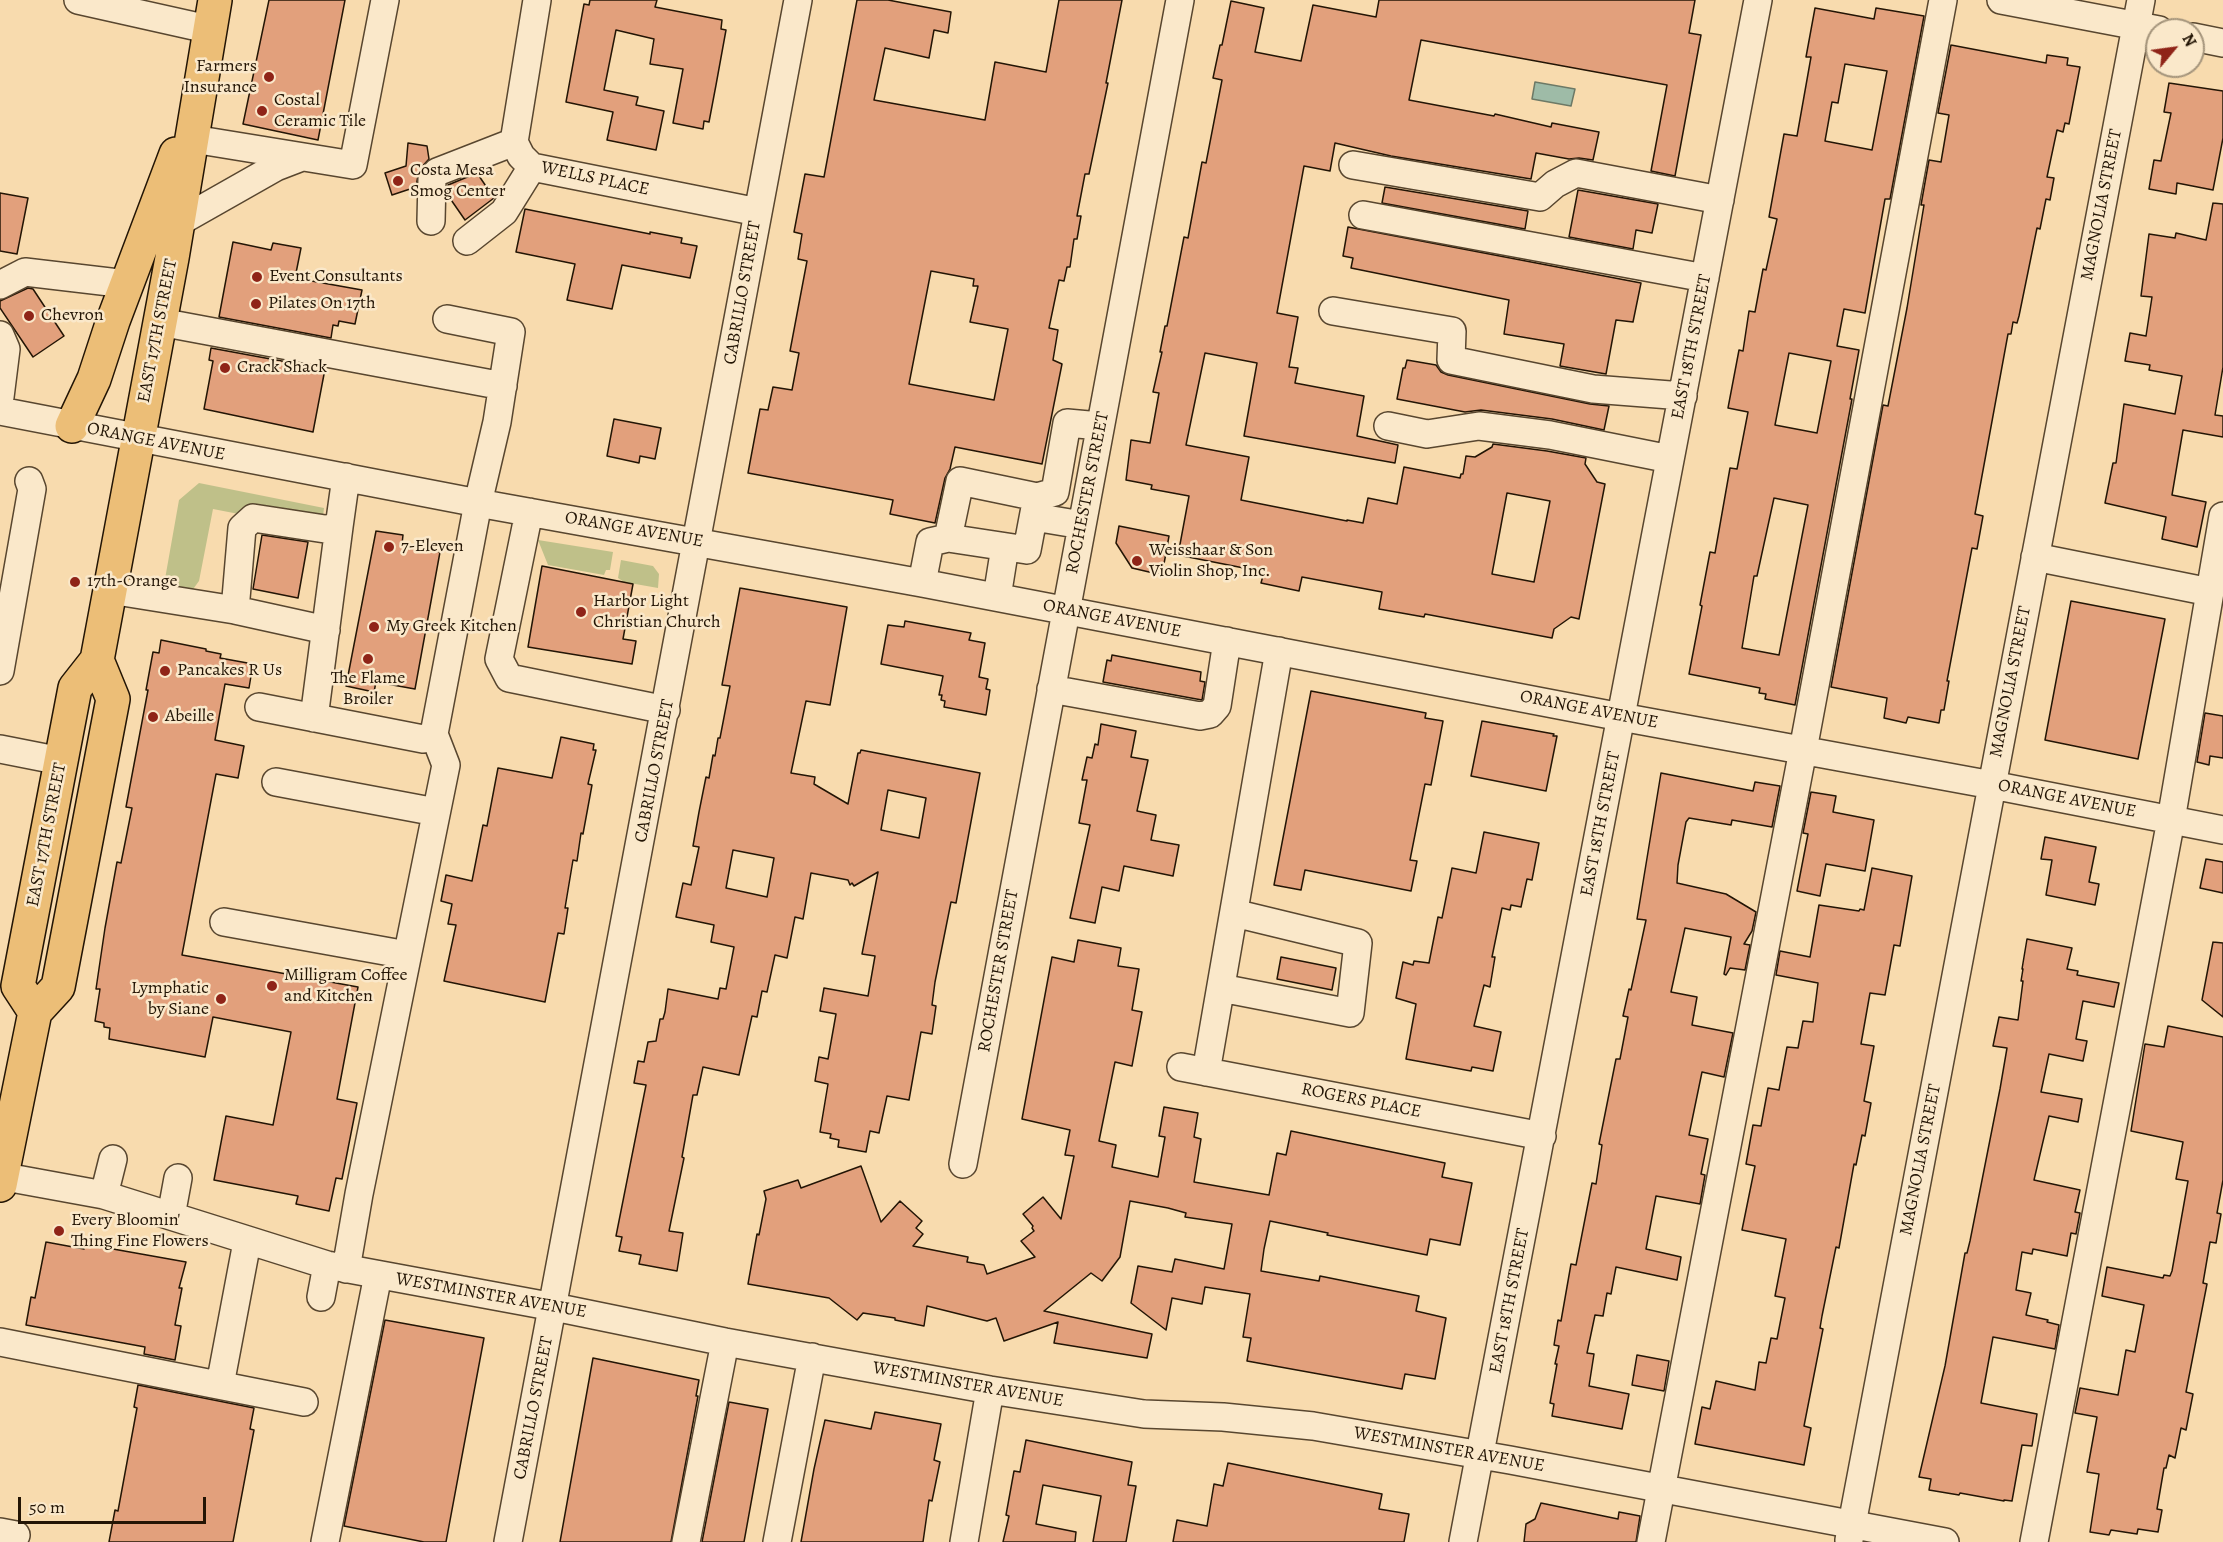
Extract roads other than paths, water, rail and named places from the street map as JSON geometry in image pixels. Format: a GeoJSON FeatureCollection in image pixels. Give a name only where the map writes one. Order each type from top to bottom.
{"type":"FeatureCollection","features":[{"type":"Feature","properties":{"kind":"main road","name":"EAST 17TH STREET"},"geometry":{"type":"LineString","coordinates":[[35,1012],[18,986],[75,688],[97,660],[194,139],[213,15]]}},
{"type":"Feature","properties":{"kind":"main road"},"geometry":{"type":"LineString","coordinates":[[72,426],[94,379],[203,82]]}},
{"type":"Feature","properties":{"kind":"main road"},"geometry":{"type":"LineString","coordinates":[[1,1179],[35,1012],[58,987],[113,699],[97,660]]}},
{"type":"Feature","properties":{"kind":"main road"},"geometry":{"type":"LineString","coordinates":[[62,761],[71,791],[80,870]]}},
{"type":"Feature","properties":{"kind":"street"},"geometry":{"type":"LineString","coordinates":[[78,0],[213,15]]}},
{"type":"Feature","properties":{"kind":"street"},"geometry":{"type":"LineString","coordinates":[[194,139],[353,165],[385,0]]}},
{"type":"Feature","properties":{"kind":"street"},"geometry":{"type":"LineString","coordinates":[[431,221],[432,179],[437,172],[514,142],[537,0]]}},
{"type":"Feature","properties":{"kind":"street","name":"CABRILLO STREET"},"geometry":{"type":"LineString","coordinates":[[508,1542],[698,542],[798,0]]}},
{"type":"Feature","properties":{"kind":"street","name":"ROCHESTER STREET"},"geometry":{"type":"LineString","coordinates":[[963,1164],[1180,0]]}},
{"type":"Feature","properties":{"kind":"street","name":"EAST 18TH STREET"},"geometry":{"type":"LineString","coordinates":[[1463,1542],[1758,0]]}},
{"type":"Feature","properties":{"kind":"street"},"geometry":{"type":"LineString","coordinates":[[1651,1542],[1803,750],[1943,0]]}},
{"type":"Feature","properties":{"kind":"street"},"geometry":{"type":"LineString","coordinates":[[2001,0],[2146,18]]}},
{"type":"Feature","properties":{"kind":"street","name":"MAGNOLIA STREET"},"geometry":{"type":"LineString","coordinates":[[1851,1533],[2035,557],[2145,23]]}},
{"type":"Feature","properties":{"kind":"street"},"geometry":{"type":"LineString","coordinates":[[2205,39],[2223,43]]}},
{"type":"Feature","properties":{"kind":"street","name":"WELLS PLACE"},"geometry":{"type":"LineString","coordinates":[[514,142],[520,156],[532,166],[758,212]]}},
{"type":"Feature","properties":{"kind":"street"},"geometry":{"type":"LineString","coordinates":[[179,222],[276,167],[303,157]]}},
{"type":"Feature","properties":{"kind":"street"},"geometry":{"type":"LineString","coordinates":[[1353,165],[1540,197],[1555,184],[1576,173],[1720,200]]}},
{"type":"Feature","properties":{"kind":"street"},"geometry":{"type":"LineString","coordinates":[[467,241],[504,212],[532,166]]}},
{"type":"Feature","properties":{"kind":"street"},"geometry":{"type":"LineString","coordinates":[[1363,215],[1705,278]]}},
{"type":"Feature","properties":{"kind":"street"},"geometry":{"type":"LineString","coordinates":[[0,285],[25,272],[127,284]]}},
{"type":"Feature","properties":{"kind":"street"},"geometry":{"type":"LineString","coordinates":[[1332,311],[1452,331],[1451,360],[1593,390],[1683,396]]}},
{"type":"Feature","properties":{"kind":"street"},"geometry":{"type":"LineString","coordinates":[[321,1298],[337,1267],[359,1194],[446,765],[434,734],[478,502],[497,422],[511,332],[447,319]]}},
{"type":"Feature","properties":{"kind":"street"},"geometry":{"type":"LineString","coordinates":[[160,322],[503,386]]}},
{"type":"Feature","properties":{"kind":"street"},"geometry":{"type":"LineString","coordinates":[[0,335],[6,349],[0,397]]}},
{"type":"Feature","properties":{"kind":"street","name":"ORANGE AVENUE"},"geometry":{"type":"LineString","coordinates":[[0,411],[529,512],[1066,610],[2223,830]]}},
{"type":"Feature","properties":{"kind":"street"},"geometry":{"type":"LineString","coordinates":[[922,583],[930,542],[948,538],[1027,550],[1036,507],[1054,492],[1067,423],[1100,426]]}},
{"type":"Feature","properties":{"kind":"street"},"geometry":{"type":"LineString","coordinates":[[1388,426],[1427,434],[1479,426],[1550,435],[1671,459]]}},
{"type":"Feature","properties":{"kind":"street"},"geometry":{"type":"LineString","coordinates":[[314,718],[346,477]]}},
{"type":"Feature","properties":{"kind":"street"},"geometry":{"type":"LineString","coordinates":[[0,671],[32,489],[29,481]]}},
{"type":"Feature","properties":{"kind":"street"},"geometry":{"type":"LineString","coordinates":[[948,538],[960,481],[1082,525]]}},
{"type":"Feature","properties":{"kind":"street"},"geometry":{"type":"LineString","coordinates":[[529,512],[499,659],[509,678],[666,710]]}},
{"type":"Feature","properties":{"kind":"street"},"geometry":{"type":"LineString","coordinates":[[2034,1542],[2170,820],[2223,516]]}},
{"type":"Feature","properties":{"kind":"street"},"geometry":{"type":"LineString","coordinates":[[235,610],[242,528],[253,518],[325,529],[339,527]]}},
{"type":"Feature","properties":{"kind":"street"},"geometry":{"type":"LineString","coordinates":[[997,597],[1005,547]]}},
{"type":"Feature","properties":{"kind":"street"},"geometry":{"type":"LineString","coordinates":[[2035,557],[2210,592]]}},
{"type":"Feature","properties":{"kind":"street"},"geometry":{"type":"LineString","coordinates":[[110,590],[235,610],[326,630]]}},
{"type":"Feature","properties":{"kind":"street"},"geometry":{"type":"LineString","coordinates":[[1051,689],[1200,716],[1210,714],[1217,706],[1227,641]]}},
{"type":"Feature","properties":{"kind":"street"},"geometry":{"type":"LineString","coordinates":[[1234,913],[1358,943],[1350,1013],[1221,988],[1279,651]]}},
{"type":"Feature","properties":{"kind":"street"},"geometry":{"type":"LineString","coordinates":[[259,707],[423,740],[434,734]]}},
{"type":"Feature","properties":{"kind":"street"},"geometry":{"type":"LineString","coordinates":[[0,748],[62,761]]}},
{"type":"Feature","properties":{"kind":"street"},"geometry":{"type":"LineString","coordinates":[[276,782],[436,812]]}},
{"type":"Feature","properties":{"kind":"street"},"geometry":{"type":"LineString","coordinates":[[224,922],[407,955]]}},
{"type":"Feature","properties":{"kind":"street","name":"ROGERS PLACE"},"geometry":{"type":"LineString","coordinates":[[1221,988],[1193,1070],[1542,1136]]}},
{"type":"Feature","properties":{"kind":"street"},"geometry":{"type":"LineString","coordinates":[[104,1195],[113,1159]]}},
{"type":"Feature","properties":{"kind":"street"},"geometry":{"type":"LineString","coordinates":[[171,1216],[178,1178]]}},
{"type":"Feature","properties":{"kind":"street","name":"WESTMINSTER AVENUE"},"geometry":{"type":"LineString","coordinates":[[1,1179],[104,1195],[247,1242],[337,1267],[554,1306],[725,1342],[990,1390],[1144,1414],[1223,1417],[1313,1426],[1661,1489],[1851,1533],[1945,1542]]}},
{"type":"Feature","properties":{"kind":"street"},"geometry":{"type":"LineString","coordinates":[[220,1385],[247,1242]]}},
{"type":"Feature","properties":{"kind":"street"},"geometry":{"type":"LineString","coordinates":[[325,1542],[378,1275]]}},
{"type":"Feature","properties":{"kind":"street"},"geometry":{"type":"LineString","coordinates":[[0,1342],[304,1402]]}},
{"type":"Feature","properties":{"kind":"street"},"geometry":{"type":"LineString","coordinates":[[686,1542],[725,1342]]}},
{"type":"Feature","properties":{"kind":"street"},"geometry":{"type":"LineString","coordinates":[[777,1542],[812,1357]]}},
{"type":"Feature","properties":{"kind":"street"},"geometry":{"type":"LineString","coordinates":[[964,1542],[990,1390]]}},
{"type":"Feature","properties":{"kind":"place","name":"Farmers Insurance"},"geometry":{"type":"Point","coordinates":[269,77]}},
{"type":"Feature","properties":{"kind":"place","name":"Costal Ceramic Tile"},"geometry":{"type":"Point","coordinates":[262,111]}},
{"type":"Feature","properties":{"kind":"place","name":"Costa Mesa Smog Center"},"geometry":{"type":"Point","coordinates":[398,181]}},
{"type":"Feature","properties":{"kind":"place","name":"Event Consultants"},"geometry":{"type":"Point","coordinates":[257,277]}},
{"type":"Feature","properties":{"kind":"place","name":"Pilates On 17th"},"geometry":{"type":"Point","coordinates":[256,304]}},
{"type":"Feature","properties":{"kind":"place","name":"Chevron"},"geometry":{"type":"Point","coordinates":[29,316]}},
{"type":"Feature","properties":{"kind":"place","name":"Crack Shack"},"geometry":{"type":"Point","coordinates":[225,368]}},
{"type":"Feature","properties":{"kind":"place","name":"7-Eleven"},"geometry":{"type":"Point","coordinates":[389,547]}},
{"type":"Feature","properties":{"kind":"place","name":"Weisshaar & Son Violin Shop, Inc."},"geometry":{"type":"Point","coordinates":[1137,561]}},
{"type":"Feature","properties":{"kind":"place","name":"17th-Orange"},"geometry":{"type":"Point","coordinates":[75,582]}},
{"type":"Feature","properties":{"kind":"place","name":"Harbor Light Christian Church"},"geometry":{"type":"Point","coordinates":[581,612]}},
{"type":"Feature","properties":{"kind":"place","name":"My Greek Kitchen"},"geometry":{"type":"Point","coordinates":[374,627]}},
{"type":"Feature","properties":{"kind":"place","name":"The Flame Broiler"},"geometry":{"type":"Point","coordinates":[368,659]}},
{"type":"Feature","properties":{"kind":"place","name":"Pancakes R Us"},"geometry":{"type":"Point","coordinates":[165,671]}},
{"type":"Feature","properties":{"kind":"place","name":"Abeille"},"geometry":{"type":"Point","coordinates":[153,717]}},
{"type":"Feature","properties":{"kind":"place","name":"Milligram Coffee and Kitchen"},"geometry":{"type":"Point","coordinates":[272,986]}},
{"type":"Feature","properties":{"kind":"place","name":"Lymphatic by Siane"},"geometry":{"type":"Point","coordinates":[221,999]}},
{"type":"Feature","properties":{"kind":"place","name":"Every Bloomin' Thing Fine Flowers"},"geometry":{"type":"Point","coordinates":[59,1231]}}]}
